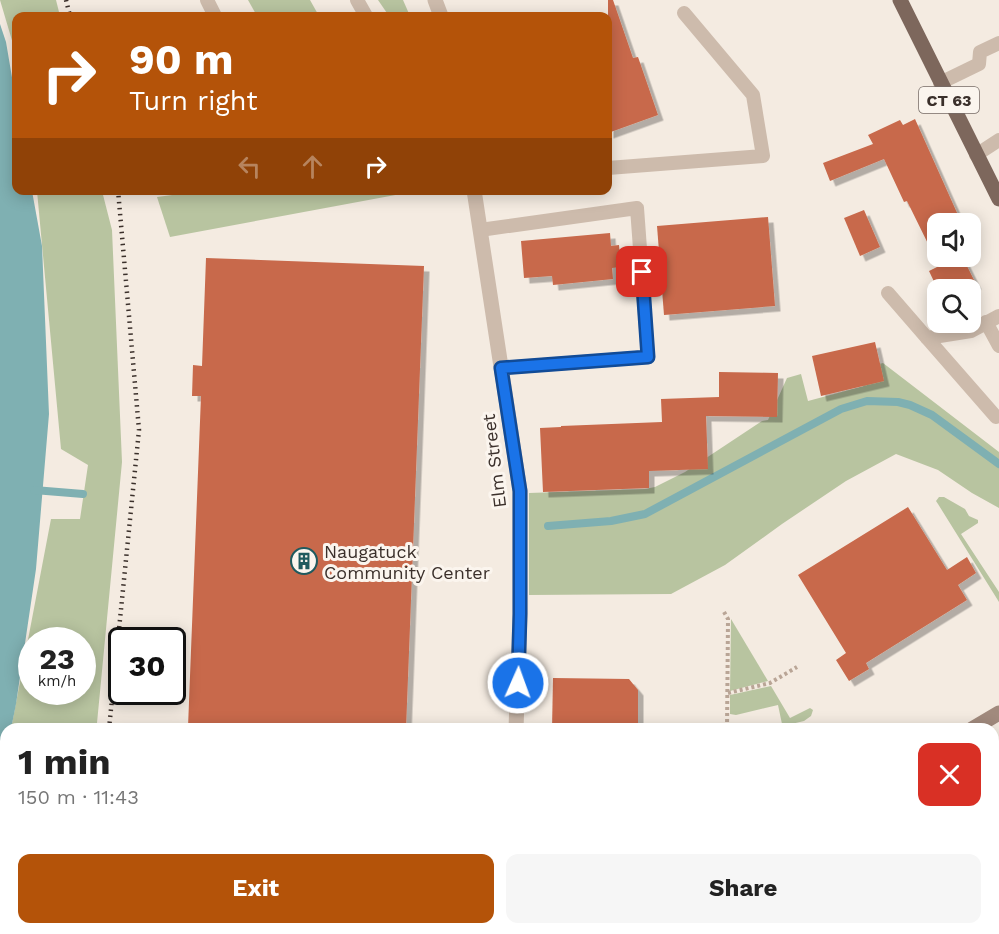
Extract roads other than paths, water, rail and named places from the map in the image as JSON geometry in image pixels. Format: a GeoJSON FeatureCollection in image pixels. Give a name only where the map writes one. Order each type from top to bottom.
{"type":"FeatureCollection","features":[{"type":"Feature","properties":{"kind":"main road","name":"CT 63"},"geometry":{"type":"LineString","coordinates":[[900,0],[999,199]]}},
{"type":"Feature","properties":{"kind":"street","name":"Elm Street"},"geometry":{"type":"LineString","coordinates":[[475,195],[520,491],[520,614],[516,723]]}},
{"type":"Feature","properties":{"kind":"street"},"geometry":{"type":"LineString","coordinates":[[982,723],[999,713]]}},
{"type":"Feature","properties":{"kind":"lane"},"geometry":{"type":"LineString","coordinates":[[612,168],[763,156],[753,95],[684,13]]}},
{"type":"Feature","properties":{"kind":"lane"},"geometry":{"type":"LineString","coordinates":[[940,82],[979,64],[980,52],[999,43]]}},
{"type":"Feature","properties":{"kind":"lane"},"geometry":{"type":"LineString","coordinates":[[976,155],[999,140]]}},
{"type":"Feature","properties":{"kind":"lane"},"geometry":{"type":"LineString","coordinates":[[480,230],[637,208],[648,357],[501,368]]}},
{"type":"Feature","properties":{"kind":"lane"},"geometry":{"type":"LineString","coordinates":[[888,293],[996,417]]}},
{"type":"Feature","properties":{"kind":"lane"},"geometry":{"type":"LineString","coordinates":[[927,338],[972,331],[993,319],[999,346]]}},
{"type":"Feature","properties":{"kind":"water"},"geometry":{"type":"Polygon","coordinates":[[[0,24],[6,42],[12,77],[12,195],[33,195],[42,246],[49,414],[36,569],[27,627],[18,627],[18,690],[12,723],[0,723],[0,24]]]}},
{"type":"Feature","properties":{"kind":"waterway"},"geometry":{"type":"LineString","coordinates":[[548,526],[611,521],[645,514],[841,409],[867,401],[898,402],[932,415],[999,464]]}},
{"type":"Feature","properties":{"kind":"waterway"},"geometry":{"type":"LineString","coordinates":[[34,490],[83,494]]}},
{"type":"Feature","properties":{"kind":"railway"},"geometry":{"type":"LineString","coordinates":[[66,0],[69,12]]}},
{"type":"Feature","properties":{"kind":"railway"},"geometry":{"type":"LineString","coordinates":[[110,723],[139,430],[118,195]]}},
{"type":"Feature","properties":{"kind":"place","name":"Naugatuck Community Center"},"geometry":{"type":"Point","coordinates":[304,561]}}]}
